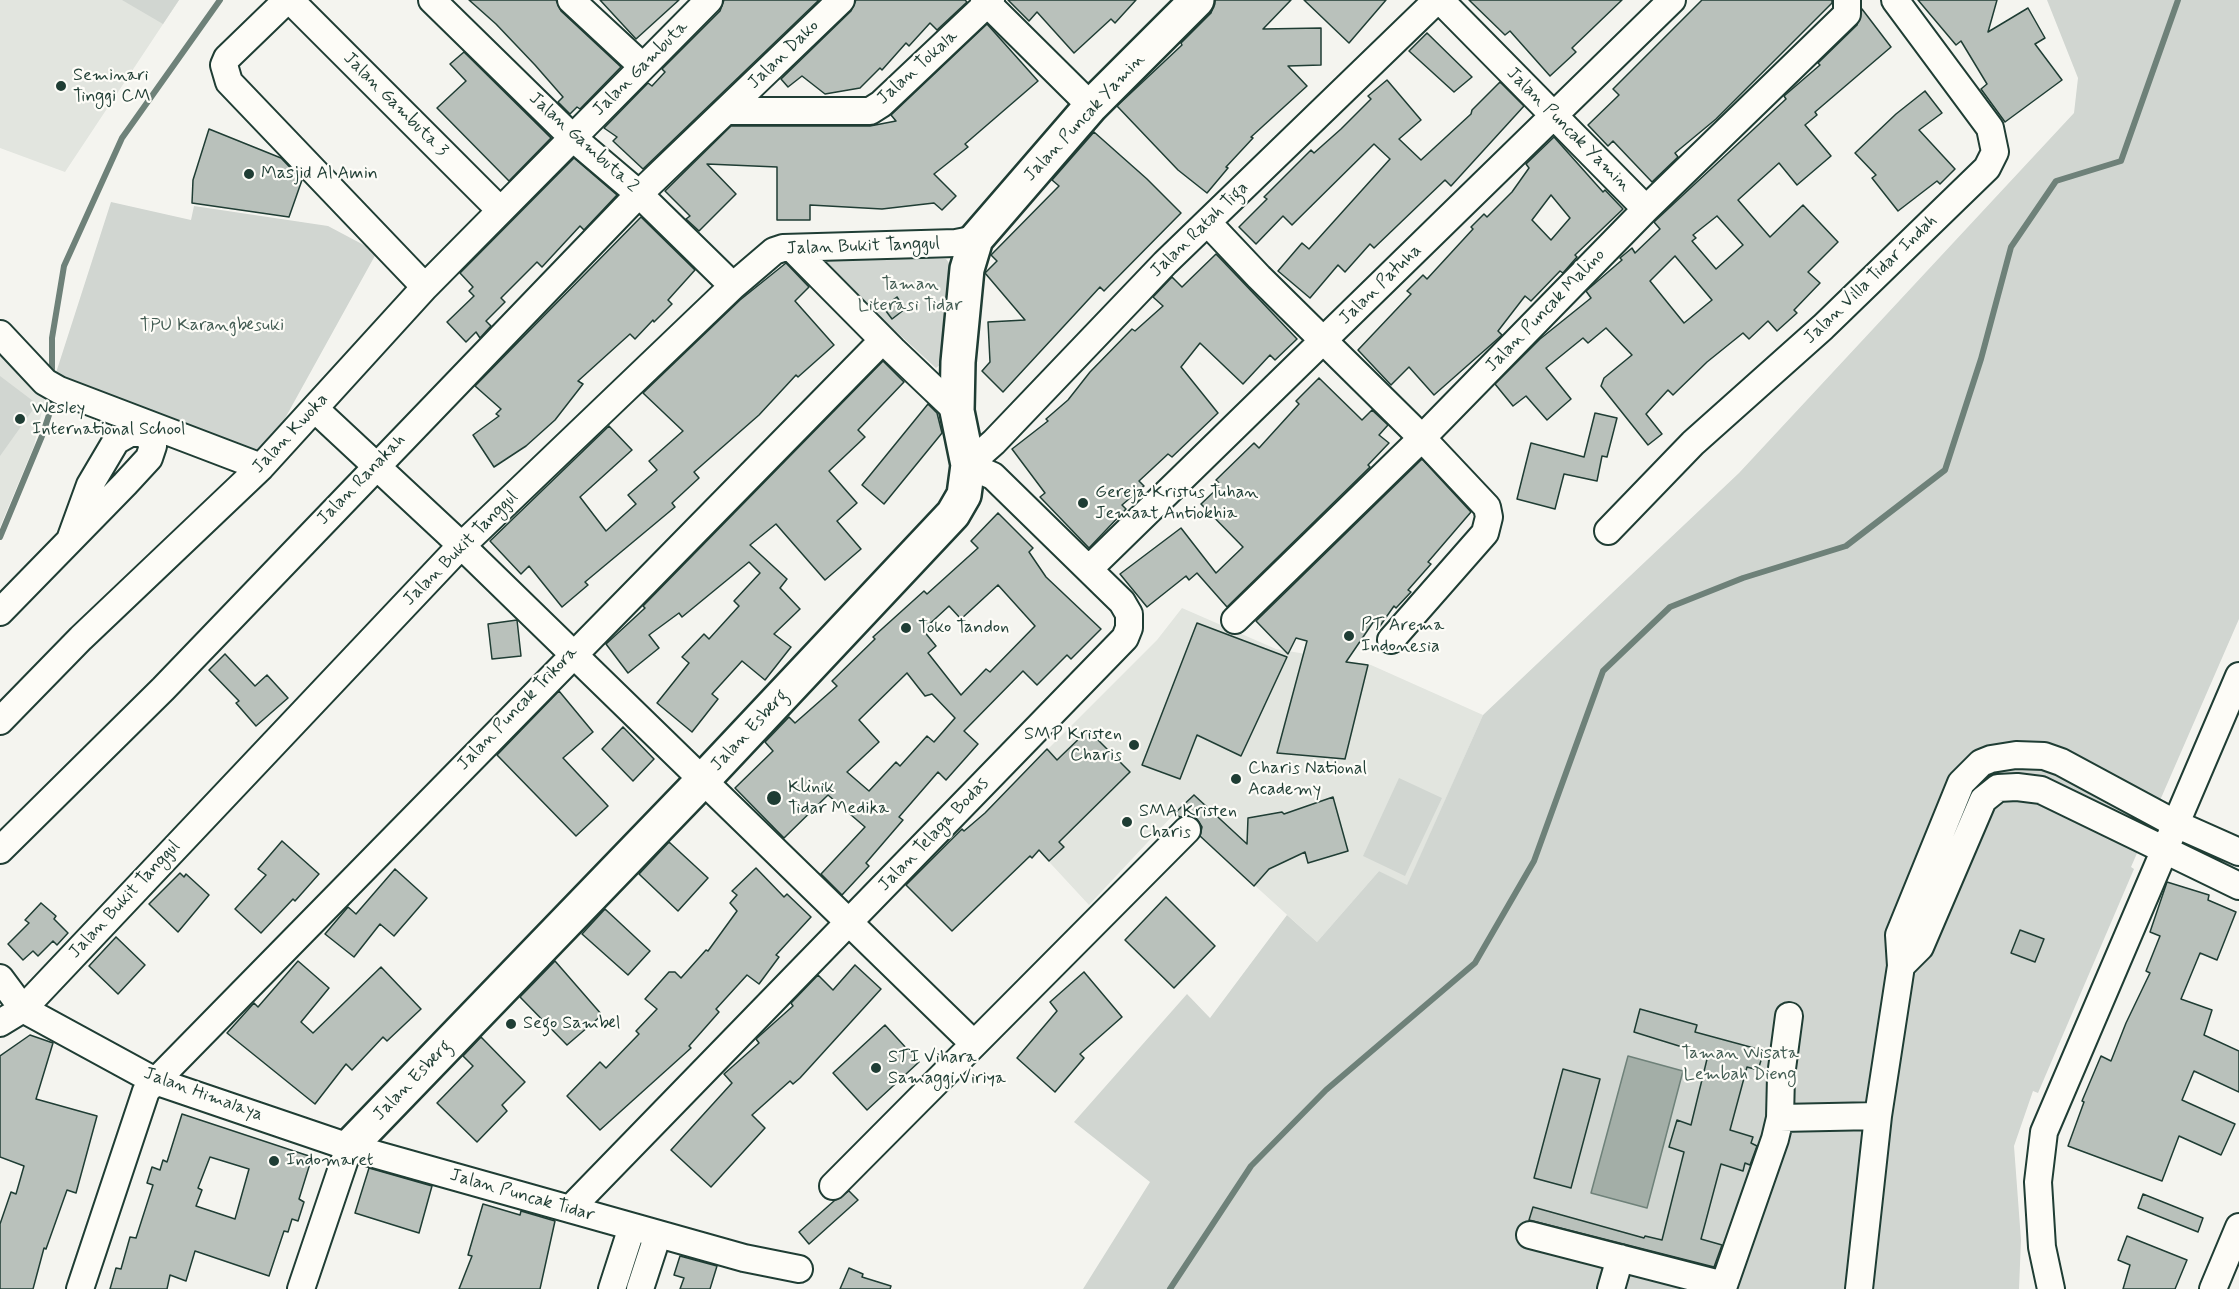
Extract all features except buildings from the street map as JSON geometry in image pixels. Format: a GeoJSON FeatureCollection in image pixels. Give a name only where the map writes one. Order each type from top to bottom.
{"type":"FeatureCollection","features":[{"type":"Feature","properties":{"kind":"main road","name":"Jalan Puncak Yamin"},"geometry":{"type":"LineString","coordinates":[[976,239],[1092,106],[1197,0]]}},
{"type":"Feature","properties":{"kind":"main road","name":"Jalan Esberg"},"geometry":{"type":"LineString","coordinates":[[349,1148],[702,781],[953,514],[964,495],[968,465],[957,411],[960,313],[967,269],[976,239]]}},
{"type":"Feature","properties":{"kind":"street","name":"Jalan Gambuta 3"},"geometry":{"type":"LineString","coordinates":[[288,0],[500,210]]}},
{"type":"Feature","properties":{"kind":"street"},"geometry":{"type":"LineString","coordinates":[[288,0],[227,58],[224,65],[229,82],[425,287]]}},
{"type":"Feature","properties":{"kind":"street","name":"Jalan Gambuta 2"},"geometry":{"type":"LineString","coordinates":[[432,0],[573,138],[639,195],[733,286]]}},
{"type":"Feature","properties":{"kind":"street"},"geometry":{"type":"LineString","coordinates":[[571,0],[642,66]]}},
{"type":"Feature","properties":{"kind":"street","name":"Jalan Dako"},"geometry":{"type":"LineString","coordinates":[[726,111],[841,0]]}},
{"type":"Feature","properties":{"kind":"street","name":"Jalan Puncak Yamin"},"geometry":{"type":"LineString","coordinates":[[1438,0],[1646,209]]}},
{"type":"Feature","properties":{"kind":"street","name":"Jalan Ratah Tiga"},"geometry":{"type":"LineString","coordinates":[[968,465],[994,442],[1165,263],[1438,0]]}},
{"type":"Feature","properties":{"kind":"street","name":"Jalan Patuha"},"geometry":{"type":"LineString","coordinates":[[1090,568],[1672,0]]}},
{"type":"Feature","properties":{"kind":"street","name":"Jalan Puncak Malino"},"geometry":{"type":"LineString","coordinates":[[1235,620],[1422,438],[1646,209],[1847,14],[1847,0]]}},
{"type":"Feature","properties":{"kind":"street","name":"Jalan Villa Tidar Indah"},"geometry":{"type":"LineString","coordinates":[[1608,531],[1693,443],[1823,327],[1987,168],[1995,152],[1990,128],[1895,0]]}},
{"type":"Feature","properties":{"kind":"street","name":"Jalan Gambuta"},"geometry":{"type":"LineString","coordinates":[[573,138],[705,1]]}},
{"type":"Feature","properties":{"kind":"street"},"geometry":{"type":"LineString","coordinates":[[988,1],[1092,106]]}},
{"type":"Feature","properties":{"kind":"street","name":"Jalan Tokala"},"geometry":{"type":"LineString","coordinates":[[726,111],[870,111],[881,104],[988,1]]}},
{"type":"Feature","properties":{"kind":"street","name":"Jalan Ranakah"},"geometry":{"type":"LineString","coordinates":[[0,850],[162,688],[639,195],[726,111]]}},
{"type":"Feature","properties":{"kind":"street","name":"Jalan Kwoka"},"geometry":{"type":"LineString","coordinates":[[0,721],[81,638],[261,467],[425,287],[573,138]]}},
{"type":"Feature","properties":{"kind":"street"},"geometry":{"type":"LineString","coordinates":[[1208,222],[1322,342],[1422,438],[1483,500],[1487,507],[1488,526],[1391,640]]}},
{"type":"Feature","properties":{"kind":"street","name":"Jalan Bukit Tanggul"},"geometry":{"type":"LineString","coordinates":[[23,1009],[462,546],[733,286],[774,251],[792,248],[934,245],[976,239]]}},
{"type":"Feature","properties":{"kind":"street"},"geometry":{"type":"LineString","coordinates":[[792,248],[957,411]]}},
{"type":"Feature","properties":{"kind":"street"},"geometry":{"type":"LineString","coordinates":[[0,334],[52,386],[261,467]]}},
{"type":"Feature","properties":{"kind":"street","name":"Jalan Puncak Trikora"},"geometry":{"type":"LineString","coordinates":[[80,1289],[146,1091],[572,653],[883,340]]}},
{"type":"Feature","properties":{"kind":"street"},"geometry":{"type":"LineString","coordinates":[[315,409],[462,546],[974,1044]]}},
{"type":"Feature","properties":{"kind":"street","name":"Jalan Telaga Bodas"},"geometry":{"type":"LineString","coordinates":[[570,1209],[1125,638],[1129,628],[1129,614],[1122,602],[1090,568],[993,476],[968,465]]}},
{"type":"Feature","properties":{"kind":"street"},"geometry":{"type":"LineString","coordinates":[[0,612],[70,540]]}},
{"type":"Feature","properties":{"kind":"street"},"geometry":{"type":"LineString","coordinates":[[2051,1289],[2042,1247],[2038,1182],[2044,1132],[2239,676]]}},
{"type":"Feature","properties":{"kind":"street"},"geometry":{"type":"LineString","coordinates":[[1860,1289],[1878,1116],[1901,966],[1899,935],[1961,783],[1981,763],[2016,755],[2044,756],[2061,762],[2176,824],[2239,852]]}},
{"type":"Feature","properties":{"kind":"street"},"geometry":{"type":"LineString","coordinates":[[1981,763],[1998,788]]}},
{"type":"Feature","properties":{"kind":"street"},"geometry":{"type":"LineString","coordinates":[[1901,966],[1920,947],[1983,800],[1998,788],[2017,787],[2041,790],[2239,886]]}},
{"type":"Feature","properties":{"kind":"street"},"geometry":{"type":"LineString","coordinates":[[833,1186],[1187,830]]}},
{"type":"Feature","properties":{"kind":"street"},"geometry":{"type":"LineString","coordinates":[[0,978],[23,1009],[0,1023]]}},
{"type":"Feature","properties":{"kind":"street","name":"Jalan Himalaya"},"geometry":{"type":"LineString","coordinates":[[23,1009],[155,1081],[349,1148]]}},
{"type":"Feature","properties":{"kind":"street"},"geometry":{"type":"LineString","coordinates":[[1530,1235],[1620,1258],[1664,1280],[1729,1288],[1780,1118],[1781,1076],[1789,1016]]}},
{"type":"Feature","properties":{"kind":"street"},"geometry":{"type":"LineString","coordinates":[[1780,1118],[1878,1116]]}},
{"type":"Feature","properties":{"kind":"street"},"geometry":{"type":"LineString","coordinates":[[301,1289],[349,1148]]}},
{"type":"Feature","properties":{"kind":"street","name":"Jalan Puncak Tidar"},"geometry":{"type":"LineString","coordinates":[[349,1148],[744,1258],[799,1269]]}},
{"type":"Feature","properties":{"kind":"street"},"geometry":{"type":"LineString","coordinates":[[612,1289],[632,1227]]}},
{"type":"Feature","properties":{"kind":"street"},"geometry":{"type":"LineString","coordinates":[[2213,1289],[2239,1227]]}},
{"type":"Feature","properties":{"kind":"street"},"geometry":{"type":"LineString","coordinates":[[640,1289],[658,1234]]}},
{"type":"Feature","properties":{"kind":"street"},"geometry":{"type":"LineString","coordinates":[[2035,1289],[2042,1247]]}},
{"type":"Feature","properties":{"kind":"street"},"geometry":{"type":"LineString","coordinates":[[1611,1289],[1620,1258]]}},
{"type":"Feature","properties":{"kind":"shaded area","name":"Seminari Tinggi CM"},"geometry":{"type":"Polygon","coordinates":[[[0,0],[179,0],[65,172],[0,148],[0,0]]]}},
{"type":"Feature","properties":{"kind":"shaded area","name":"Wesley International School"},"geometry":{"type":"Polygon","coordinates":[[[0,343],[46,393],[34,446],[0,527],[0,343]]]}},
{"type":"Feature","properties":{"kind":"shaded area","name":"Charis National Academy"},"geometry":{"type":"Polygon","coordinates":[[[1182,608],[1276,649],[1371,665],[1483,715],[1407,886],[1379,871],[1317,942],[1175,813],[1089,905],[1039,851],[1032,858],[988,809],[1157,640],[1182,608]]]}},
{"type":"Feature","properties":{"kind":"shaded area"},"geometry":{"type":"Polygon","coordinates":[[[1628,1056],[1683,1071],[1647,1208],[1591,1193],[1628,1056]]]}},
{"type":"Feature","properties":{"kind":"green space"},"geometry":{"type":"Polygon","coordinates":[[[122,0],[179,0],[163,24],[122,0]]]}},
{"type":"Feature","properties":{"kind":"green space","name":"Taman Wisata Lembah Dieng"},"geometry":{"type":"Polygon","coordinates":[[[2047,0],[2239,0],[2239,619],[2131,867],[2134,869],[2038,1093],[2033,1091],[2014,1146],[2021,1240],[2019,1289],[1083,1289],[1150,1182],[1074,1122],[1187,994],[1210,1018],[1287,915],[1317,942],[1379,871],[1407,885],[1483,715],[1739,473],[2074,113],[2078,78],[2047,0]]]}},
{"type":"Feature","properties":{"kind":"green space","name":"TPU Karangbesuki"},"geometry":{"type":"Polygon","coordinates":[[[111,202],[191,220],[194,206],[328,226],[377,252],[262,460],[54,379],[111,202]]]}},
{"type":"Feature","properties":{"kind":"green space","name":"Taman Literasi Tidar"},"geometry":{"type":"Polygon","coordinates":[[[824,254],[946,259],[950,264],[941,364],[936,368],[820,262],[824,254]]]}},
{"type":"Feature","properties":{"kind":"green space"},"geometry":{"type":"Polygon","coordinates":[[[0,376],[37,404],[0,456],[0,376]]]}},
{"type":"Feature","properties":{"kind":"green space"},"geometry":{"type":"Polygon","coordinates":[[[1399,778],[1442,798],[1405,876],[1363,856],[1399,778]]]}},
{"type":"Feature","properties":{"kind":"waterway"},"geometry":{"type":"LineString","coordinates":[[52,378],[52,338],[64,266],[122,138],[220,0]]}},
{"type":"Feature","properties":{"kind":"waterway"},"geometry":{"type":"LineString","coordinates":[[1170,1289],[1251,1166],[1326,1090],[1475,963],[1534,861],[1603,671],[1670,607],[1743,578],[1846,546],[1945,470],[1981,359],[2011,247],[2056,181],[2121,161],[2178,0]]}},
{"type":"Feature","properties":{"kind":"waterway"},"geometry":{"type":"LineString","coordinates":[[0,537],[42,436],[52,406],[52,394]]}},
{"type":"Feature","properties":{"kind":"place","name":"Seminari Tinggi CM"},"geometry":{"type":"Point","coordinates":[61,86]}},
{"type":"Feature","properties":{"kind":"place","name":"Masjid Al Amin"},"geometry":{"type":"Point","coordinates":[249,174]}},
{"type":"Feature","properties":{"kind":"place","name":"Wesley International School"},"geometry":{"type":"Point","coordinates":[20,419]}},
{"type":"Feature","properties":{"kind":"place","name":"Gereja Kristus Tuhan Jemaat Antiokhia"},"geometry":{"type":"Point","coordinates":[1083,503]}},
{"type":"Feature","properties":{"kind":"place","name":"Toko Tandon"},"geometry":{"type":"Point","coordinates":[906,628]}},
{"type":"Feature","properties":{"kind":"place","name":"PT Arema Indonesia"},"geometry":{"type":"Point","coordinates":[1349,636]}},
{"type":"Feature","properties":{"kind":"place","name":"SMP Kristen Charis"},"geometry":{"type":"Point","coordinates":[1134,745]}},
{"type":"Feature","properties":{"kind":"place","name":"Charis National Academy"},"geometry":{"type":"Point","coordinates":[1236,779]}},
{"type":"Feature","properties":{"kind":"place","name":"Klinik Tidar Medika"},"geometry":{"type":"Point","coordinates":[774,798]}},
{"type":"Feature","properties":{"kind":"place","name":"SMA Kristen Charis"},"geometry":{"type":"Point","coordinates":[1127,822]}},
{"type":"Feature","properties":{"kind":"place","name":"Sego Sambel"},"geometry":{"type":"Point","coordinates":[511,1024]}},
{"type":"Feature","properties":{"kind":"place","name":"STI Vihara Samaggi Viriya"},"geometry":{"type":"Point","coordinates":[876,1068]}},
{"type":"Feature","properties":{"kind":"place","name":"Indomaret"},"geometry":{"type":"Point","coordinates":[274,1161]}}]}
